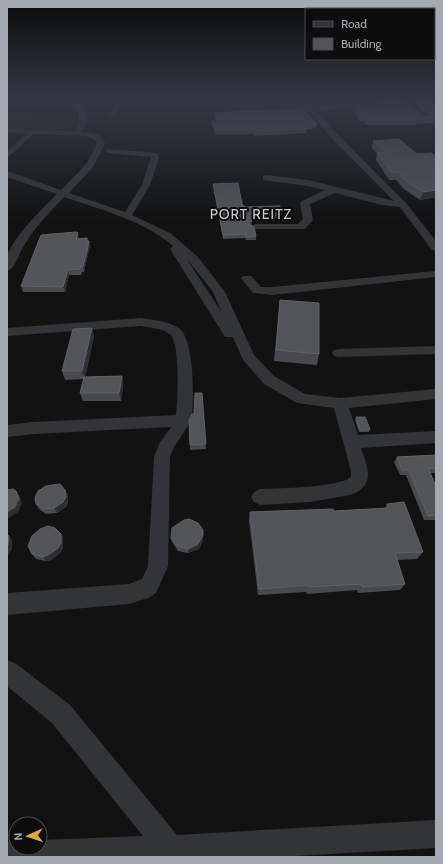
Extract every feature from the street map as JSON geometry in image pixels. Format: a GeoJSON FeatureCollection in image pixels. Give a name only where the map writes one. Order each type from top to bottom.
{"type":"FeatureCollection","features":[{"type":"Feature","properties":{"kind":"street"},"geometry":{"type":"LineString","coordinates":[[7,156],[22,141]]}},
{"type":"Feature","properties":{"kind":"street"},"geometry":{"type":"LineString","coordinates":[[7,268],[25,236],[38,219],[94,160],[101,143],[100,141]]}},
{"type":"Feature","properties":{"kind":"street"},"geometry":{"type":"LineString","coordinates":[[339,141],[403,205],[431,237],[436,248]]}},
{"type":"Feature","properties":{"kind":"street"},"geometry":{"type":"LineString","coordinates":[[108,151],[149,154],[154,155],[155,158],[146,185],[127,216]]}},
{"type":"Feature","properties":{"kind":"street"},"geometry":{"type":"LineString","coordinates":[[7,166],[24,171]]}},
{"type":"Feature","properties":{"kind":"street"},"geometry":{"type":"LineString","coordinates":[[7,174],[127,216],[166,235],[193,258],[219,292],[248,357],[269,380],[302,399],[340,403],[436,394]]}},
{"type":"Feature","properties":{"kind":"street"},"geometry":{"type":"LineString","coordinates":[[266,178],[308,183],[382,202],[403,205]]}},
{"type":"Feature","properties":{"kind":"street"},"geometry":{"type":"LineString","coordinates":[[255,227],[301,227],[308,220],[305,203],[319,195],[334,190]]}},
{"type":"Feature","properties":{"kind":"street"},"geometry":{"type":"LineString","coordinates":[[247,278],[257,290],[272,291],[436,274]]}},
{"type":"Feature","properties":{"kind":"street"},"geometry":{"type":"LineString","coordinates":[[7,332],[141,322],[160,324],[171,328],[180,336],[184,348],[183,421],[172,436],[162,455],[158,566],[153,582],[143,591],[128,594],[7,604]]}},
{"type":"Feature","properties":{"kind":"street"},"geometry":{"type":"LineString","coordinates":[[339,353],[436,350]]}},
{"type":"Feature","properties":{"kind":"street"},"geometry":{"type":"LineString","coordinates":[[260,497],[310,494],[350,488],[359,480],[360,471],[340,403]]}},
{"type":"Feature","properties":{"kind":"street"},"geometry":{"type":"LineString","coordinates":[[7,431],[33,428],[183,421]]}},
{"type":"Feature","properties":{"kind":"street"},"geometry":{"type":"LineString","coordinates":[[351,442],[436,437]]}},
{"type":"Feature","properties":{"kind":"street"},"geometry":{"type":"LineString","coordinates":[[7,671],[61,714],[171,849]]}},
{"type":"Feature","properties":{"kind":"street"},"geometry":{"type":"LineString","coordinates":[[7,856],[171,849],[436,834]]}},
{"type":"Feature","properties":{"kind":"building"},"geometry":{"type":"Polygon","coordinates":[[[373,141],[402,141],[417,154],[431,153],[436,156],[436,190],[423,192],[406,181],[398,172],[391,172],[377,153],[386,152],[373,141]]]}},
{"type":"Feature","properties":{"kind":"building"},"geometry":{"type":"Polygon","coordinates":[[[238,183],[242,204],[245,207],[280,206],[281,215],[251,216],[252,220],[249,224],[254,227],[256,236],[246,237],[246,234],[223,235],[213,184],[238,183]]]}},
{"type":"Feature","properties":{"kind":"building"},"geometry":{"type":"Polygon","coordinates":[[[78,233],[76,239],[87,238],[87,241],[89,241],[87,251],[83,267],[80,267],[80,269],[68,270],[63,287],[21,286],[41,235],[78,233]]]}},
{"type":"Feature","properties":{"kind":"building"},"geometry":{"type":"Polygon","coordinates":[[[280,300],[319,303],[319,354],[276,350],[280,300]]]}},
{"type":"Feature","properties":{"kind":"building"},"geometry":{"type":"Polygon","coordinates":[[[92,328],[82,371],[62,371],[73,329],[92,328]]]}},
{"type":"Feature","properties":{"kind":"building"},"geometry":{"type":"Polygon","coordinates":[[[122,376],[119,393],[80,393],[84,377],[122,376]]]}},
{"type":"Feature","properties":{"kind":"building"},"geometry":{"type":"Polygon","coordinates":[[[195,393],[202,393],[206,444],[190,445],[189,421],[192,414],[194,414],[195,393]]]}},
{"type":"Feature","properties":{"kind":"building"},"geometry":{"type":"Polygon","coordinates":[[[356,417],[365,417],[370,429],[360,430],[356,417]]]}},
{"type":"Feature","properties":{"kind":"building"},"geometry":{"type":"Polygon","coordinates":[[[436,455],[436,468],[428,468],[436,486],[436,515],[428,516],[409,470],[402,470],[397,457],[436,455]]]}},
{"type":"Feature","properties":{"kind":"building"},"geometry":{"type":"Polygon","coordinates":[[[60,484],[65,490],[66,497],[63,502],[54,508],[44,509],[36,504],[35,498],[38,491],[46,486],[60,484]]]}},
{"type":"Feature","properties":{"kind":"building"},"geometry":{"type":"Polygon","coordinates":[[[13,489],[16,491],[19,498],[15,507],[7,512],[7,490],[13,489]]]}},
{"type":"Feature","properties":{"kind":"building"},"geometry":{"type":"Polygon","coordinates":[[[404,502],[423,552],[395,553],[405,584],[362,587],[361,584],[309,587],[309,585],[259,589],[250,512],[333,509],[334,511],[389,508],[387,504],[404,502]]]}},
{"type":"Feature","properties":{"kind":"building"},"geometry":{"type":"Polygon","coordinates":[[[189,519],[198,523],[203,530],[203,535],[198,544],[188,549],[177,546],[171,538],[172,528],[184,520],[189,519]]]}},
{"type":"Feature","properties":{"kind":"building"},"geometry":{"type":"Polygon","coordinates":[[[48,526],[55,528],[61,534],[61,543],[58,548],[43,557],[32,554],[28,546],[32,536],[40,529],[48,526]]]}},
{"type":"Feature","properties":{"kind":"building"},"geometry":{"type":"Polygon","coordinates":[[[7,534],[9,536],[7,547],[7,534]]]}},
{"type":"Feature","properties":{"kind":"district","name":"PORT REITZ"},"geometry":{"type":"Point","coordinates":[251,214]}}]}
